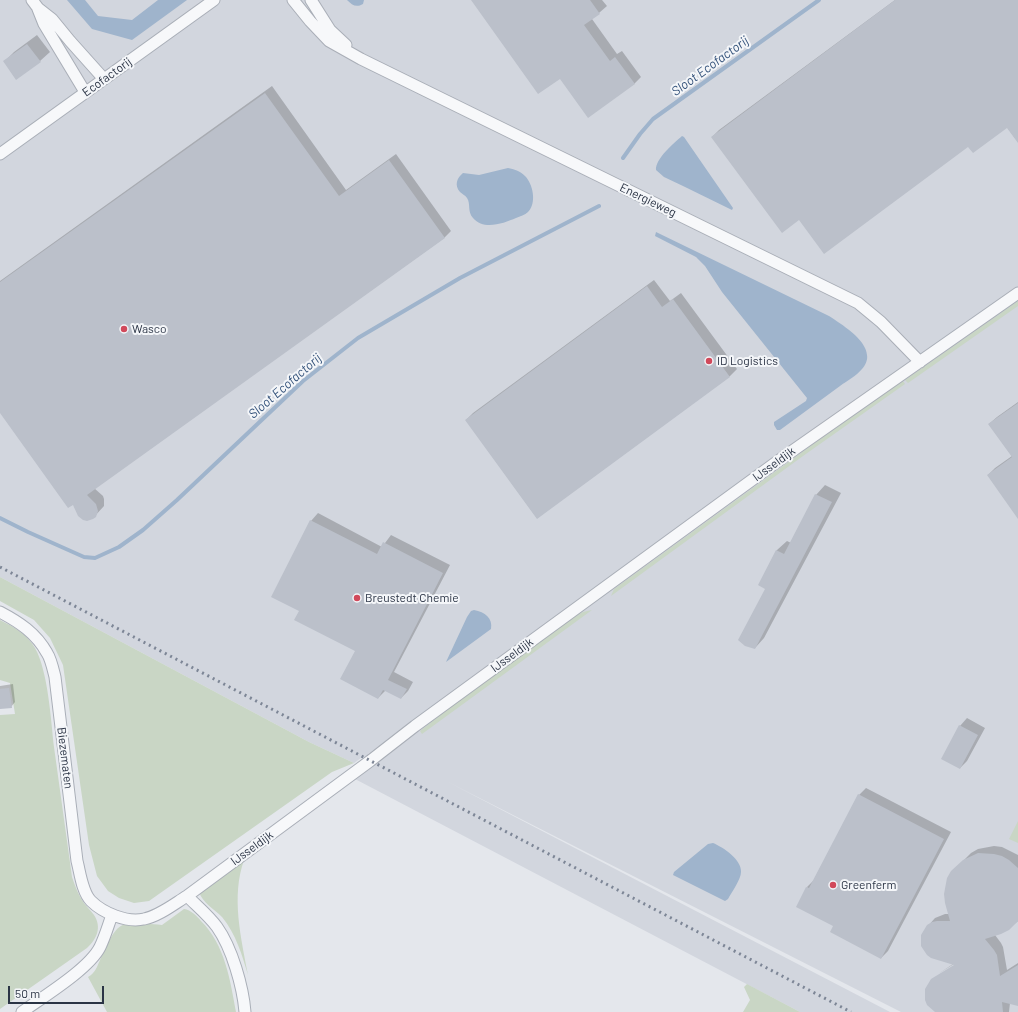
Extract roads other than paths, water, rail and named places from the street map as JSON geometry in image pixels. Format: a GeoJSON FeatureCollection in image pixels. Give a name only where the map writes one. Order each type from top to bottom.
{"type":"FeatureCollection","features":[{"type":"Feature","properties":{"kind":"street","name":"Ecofactorij"},"geometry":{"type":"LineString","coordinates":[[0,154],[214,0]]}},
{"type":"Feature","properties":{"kind":"street","name":"Energieweg"},"geometry":{"type":"LineString","coordinates":[[293,0],[310,21],[330,41],[362,59],[858,303],[881,322],[920,362]]}},
{"type":"Feature","properties":{"kind":"street","name":"Energieweg"},"geometry":{"type":"LineString","coordinates":[[311,0],[330,30],[362,59]]}},
{"type":"Feature","properties":{"kind":"street"},"geometry":{"type":"LineString","coordinates":[[35,4],[52,19],[70,42],[104,79]]}},
{"type":"Feature","properties":{"kind":"street"},"geometry":{"type":"LineString","coordinates":[[35,4],[44,24],[85,92]]}},
{"type":"Feature","properties":{"kind":"street","name":"IJsseldijk"},"geometry":{"type":"LineString","coordinates":[[112,915],[132,920],[144,919],[187,896],[529,643],[784,457],[1018,293]]}},
{"type":"Feature","properties":{"kind":"street","name":"Biezematen"},"geometry":{"type":"LineString","coordinates":[[0,612],[32,632],[48,654],[55,677],[77,860],[83,884],[90,900],[112,915]]}},
{"type":"Feature","properties":{"kind":"street"},"geometry":{"type":"LineString","coordinates":[[187,896],[218,928],[231,954],[244,999],[245,1012]]}},
{"type":"Feature","properties":{"kind":"street"},"geometry":{"type":"LineString","coordinates":[[22,1012],[66,981],[90,960],[100,948],[112,915]]}},
{"type":"Feature","properties":{"kind":"water"},"geometry":{"type":"Polygon","coordinates":[[[67,0],[85,0],[98,16],[132,20],[158,0],[187,0],[132,40],[92,29],[67,0]]]}},
{"type":"Feature","properties":{"kind":"water"},"geometry":{"type":"Polygon","coordinates":[[[347,0],[364,0],[363,4],[356,6],[352,5],[347,0]]]}},
{"type":"Feature","properties":{"kind":"water"},"geometry":{"type":"Polygon","coordinates":[[[682,136],[733,208],[732,210],[664,177],[656,170],[662,156],[682,136]]]}},
{"type":"Feature","properties":{"kind":"water"},"geometry":{"type":"Polygon","coordinates":[[[508,168],[523,174],[528,179],[533,194],[531,208],[524,215],[500,224],[488,225],[478,222],[471,215],[467,198],[457,187],[459,177],[463,173],[479,175],[508,168]]]}},
{"type":"Feature","properties":{"kind":"water"},"geometry":{"type":"Polygon","coordinates":[[[656,232],[829,316],[840,323],[858,338],[866,349],[867,361],[864,366],[860,372],[780,430],[777,430],[774,422],[806,401],[807,398],[722,292],[705,266],[696,257],[655,236],[656,232]]]}},
{"type":"Feature","properties":{"kind":"water"},"geometry":{"type":"Polygon","coordinates":[[[474,610],[482,612],[487,616],[491,622],[491,629],[446,662],[467,617],[471,611],[474,610]]]}},
{"type":"Feature","properties":{"kind":"water"},"geometry":{"type":"Polygon","coordinates":[[[713,843],[731,854],[740,867],[741,875],[738,882],[728,899],[725,901],[673,875],[674,872],[708,844],[713,843]]]}},
{"type":"Feature","properties":{"kind":"waterway","name":"Sloot Ecofactorij"},"geometry":{"type":"LineString","coordinates":[[623,158],[653,119],[819,0]]}},
{"type":"Feature","properties":{"kind":"waterway","name":"Sloot Ecofactorij"},"geometry":{"type":"LineString","coordinates":[[0,518],[84,557],[95,558],[119,547],[143,530],[177,500],[303,381],[358,338],[460,278],[599,206]]}},
{"type":"Feature","properties":{"kind":"railway"},"geometry":{"type":"LineString","coordinates":[[0,567],[851,1012]]}},
{"type":"Feature","properties":{"kind":"place","name":"Wasco"},"geometry":{"type":"Point","coordinates":[124,329]}},
{"type":"Feature","properties":{"kind":"place","name":"ID Logistics"},"geometry":{"type":"Point","coordinates":[709,361]}},
{"type":"Feature","properties":{"kind":"place","name":"Breustedt Chemie"},"geometry":{"type":"Point","coordinates":[357,598]}},
{"type":"Feature","properties":{"kind":"place","name":"Greenferm"},"geometry":{"type":"Point","coordinates":[833,885]}}]}
